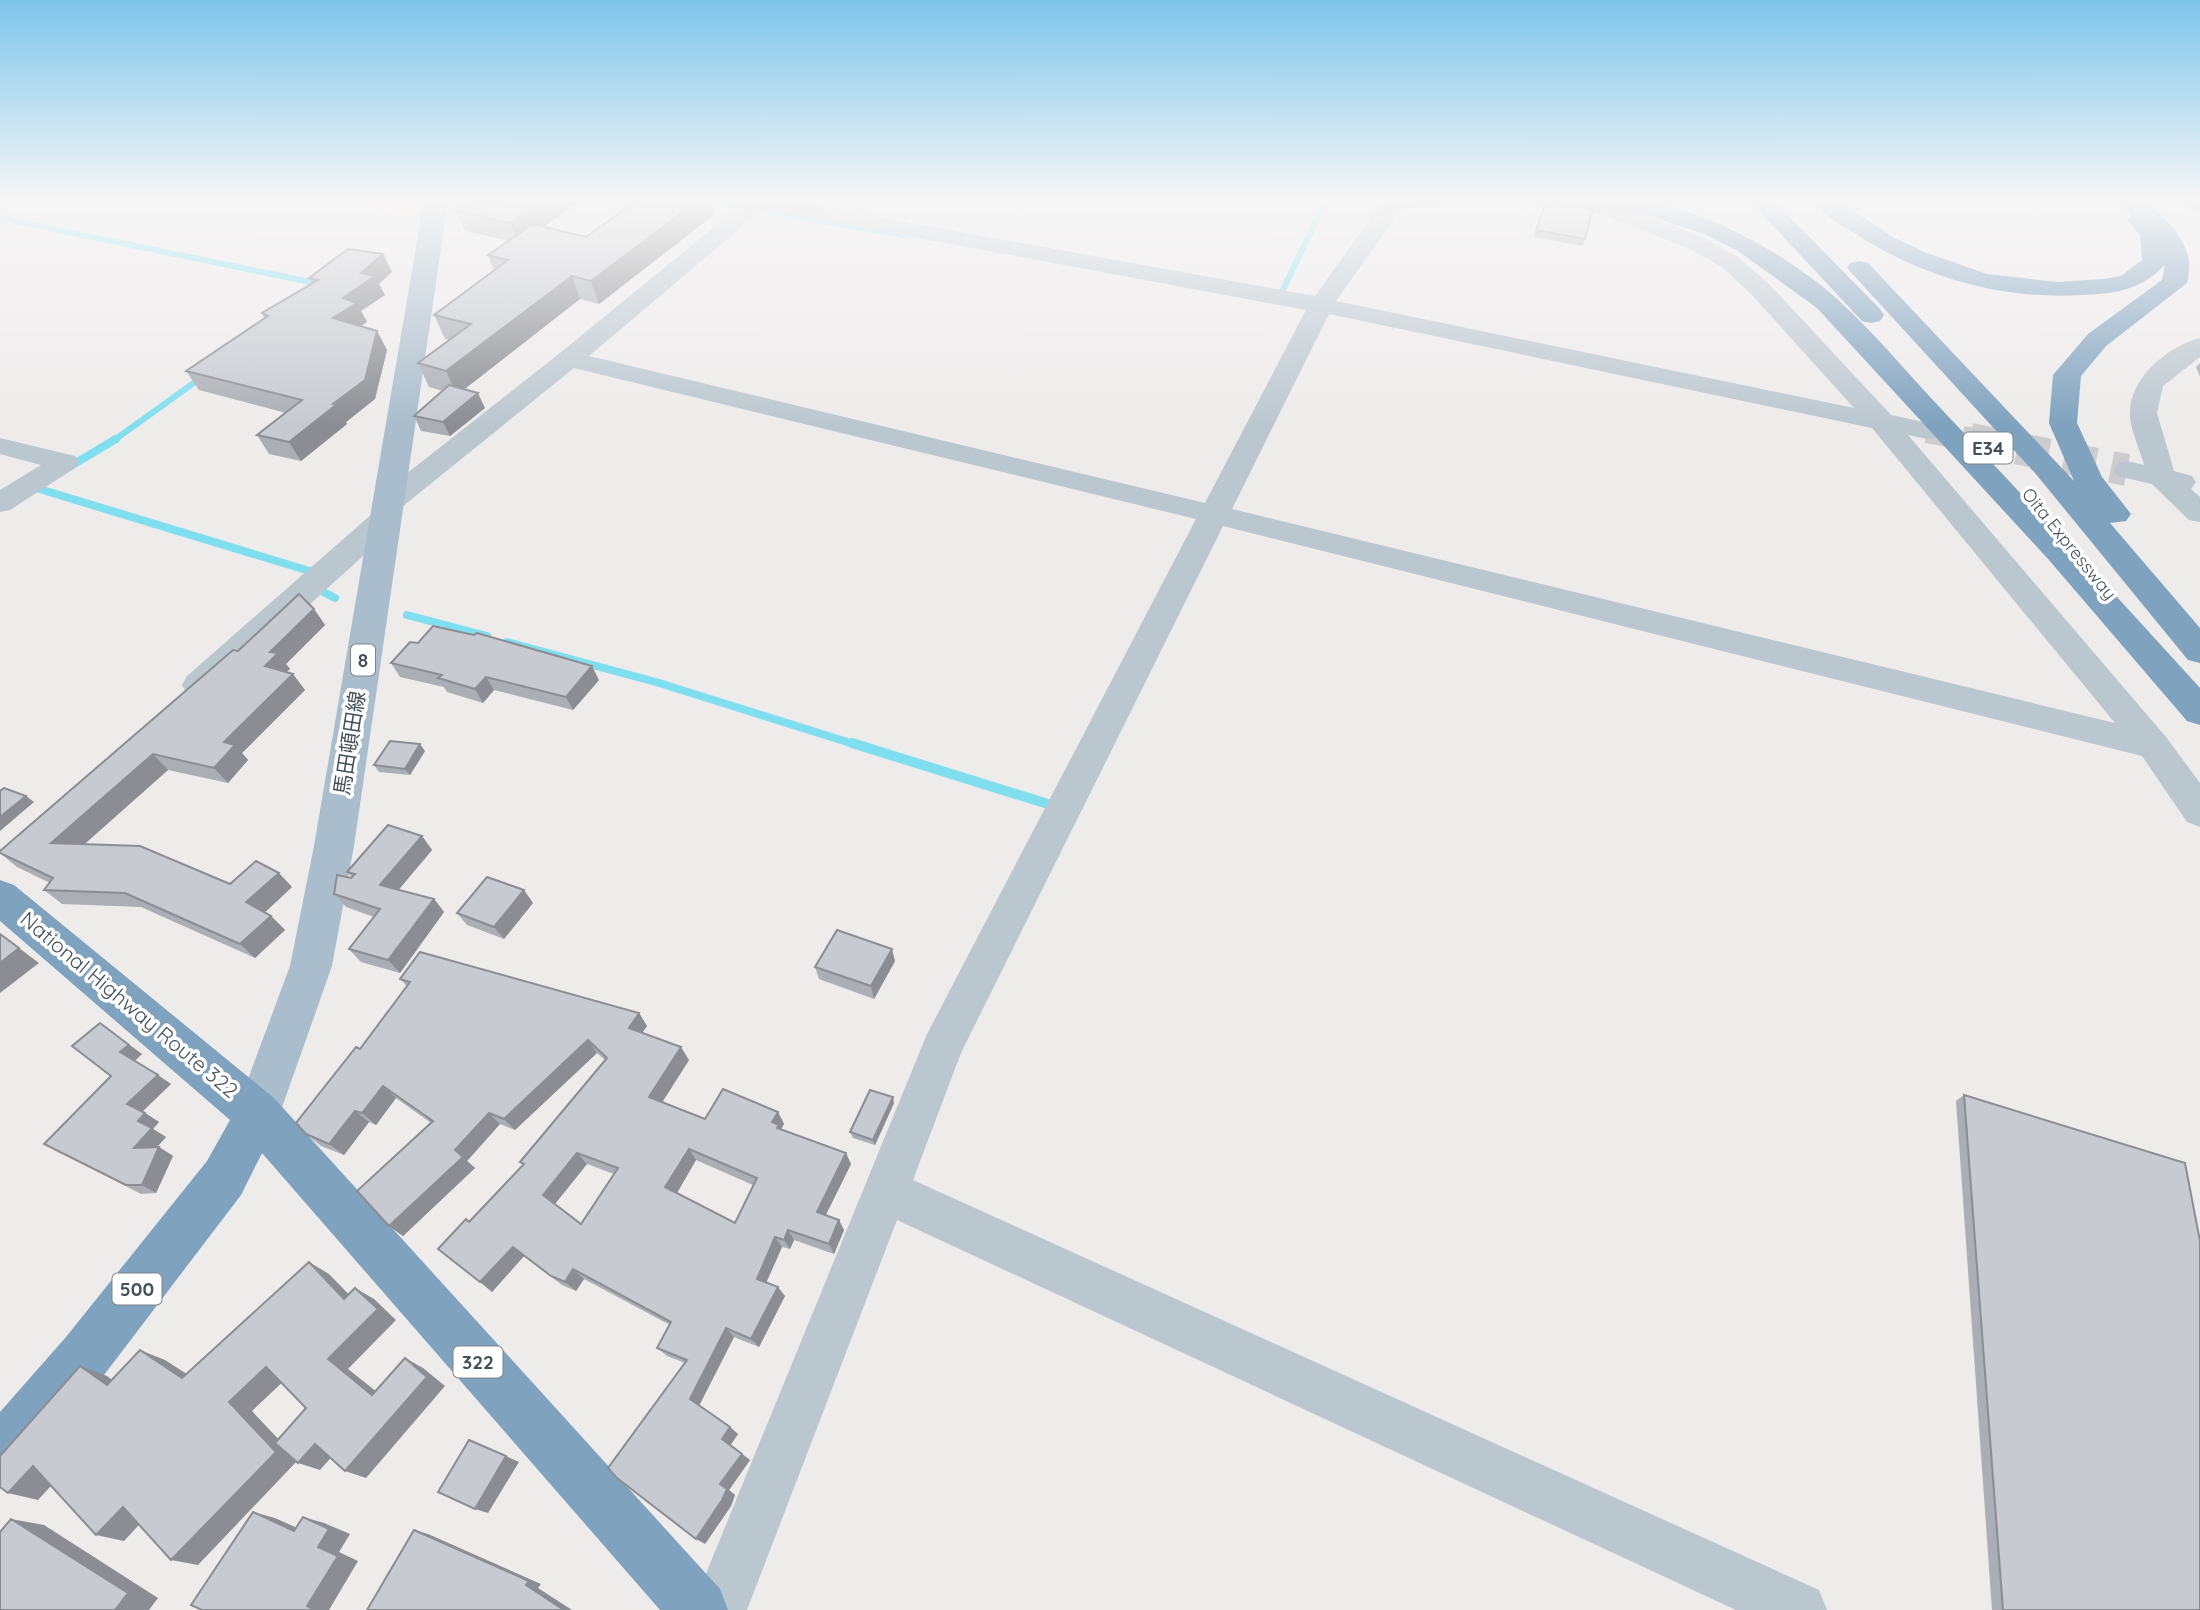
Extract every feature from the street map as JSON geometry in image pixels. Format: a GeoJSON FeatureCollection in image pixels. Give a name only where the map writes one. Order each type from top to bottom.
{"type":"FeatureCollection","features":[{"type":"Feature","properties":{"kind":"highway"},"geometry":{"type":"LineString","coordinates":[[1787,275],[1826,303],[2060,553],[2200,710]]}},
{"type":"Feature","properties":{"kind":"highway","name":"Oita Expressway"},"geometry":{"type":"LineString","coordinates":[[1831,275],[1927,377],[2089,568],[2200,710]]}},
{"type":"Feature","properties":{"kind":"highway","name":"Oita Expressway"},"geometry":{"type":"LineString","coordinates":[[1866,275],[2036,457],[2200,651]]}},
{"type":"Feature","properties":{"kind":"highway"},"geometry":{"type":"LineString","coordinates":[[1967,275],[2001,286],[2037,290],[2075,290],[2133,280],[2139,275]]}},
{"type":"Feature","properties":{"kind":"highway"},"geometry":{"type":"LineString","coordinates":[[2178,275],[2175,283],[2097,340],[2067,375],[2063,423],[2088,479],[2200,620]]}},
{"type":"Feature","properties":{"kind":"highway","name":"National Highway Route 322"},"geometry":{"type":"LineString","coordinates":[[0,897],[258,1114]]}},
{"type":"Feature","properties":{"kind":"highway","name":"500"},"geometry":{"type":"LineString","coordinates":[[0,1453],[85,1356],[224,1178],[258,1114]]}},
{"type":"Feature","properties":{"kind":"highway","name":"322"},"geometry":{"type":"LineString","coordinates":[[258,1114],[699,1610]]}},
{"type":"Feature","properties":{"kind":"main road","name":"馬田頓田線"},"geometry":{"type":"LineString","coordinates":[[258,1114],[311,965],[334,846],[424,275]]}},
{"type":"Feature","properties":{"kind":"street"},"geometry":{"type":"LineString","coordinates":[[180,702],[385,512],[668,275]]}},
{"type":"Feature","properties":{"kind":"street"},"geometry":{"type":"LineString","coordinates":[[1163,275],[1321,305],[1927,431]]}},
{"type":"Feature","properties":{"kind":"street"},"geometry":{"type":"LineString","coordinates":[[719,1610],[942,1048],[1321,305],[1342,275]]}},
{"type":"Feature","properties":{"kind":"street"},"geometry":{"type":"LineString","coordinates":[[1744,275],[1769,298],[1881,421],[2154,746],[2200,813]]}},
{"type":"Feature","properties":{"kind":"street"},"geometry":{"type":"LineString","coordinates":[[2200,346],[2176,361],[2150,383],[2143,413],[2162,478],[2200,513]]}},
{"type":"Feature","properties":{"kind":"street"},"geometry":{"type":"LineString","coordinates":[[569,359],[1213,514],[2154,746]]}},
{"type":"Feature","properties":{"kind":"street"},"geometry":{"type":"LineString","coordinates":[[0,446],[65,462],[0,503]]}},
{"type":"Feature","properties":{"kind":"street"},"geometry":{"type":"LineString","coordinates":[[2127,470],[2200,486]]}},
{"type":"Feature","properties":{"kind":"street"},"geometry":{"type":"LineString","coordinates":[[885,1191],[1799,1610]]}},
{"type":"Feature","properties":{"kind":"building"},"geometry":{"type":"Polygon","coordinates":[[[313,275],[375,276],[343,298],[357,303],[333,318],[377,331],[365,380],[289,442],[257,435],[302,400],[186,371],[268,316],[262,313],[318,280],[309,278],[313,275]]]}},
{"type":"Feature","properties":{"kind":"building"},"geometry":{"type":"Polygon","coordinates":[[[488,275],[599,275],[591,281],[572,276],[446,371],[418,363],[471,324],[434,315],[488,275]]]}},
{"type":"Feature","properties":{"kind":"building"},"geometry":{"type":"Polygon","coordinates":[[[449,385],[478,393],[443,422],[414,416],[449,385]]]}},
{"type":"Feature","properties":{"kind":"building"},"geometry":{"type":"Polygon","coordinates":[[[299,594],[314,609],[270,652],[278,653],[265,666],[293,674],[224,742],[235,745],[214,768],[153,754],[51,843],[140,846],[230,884],[256,861],[279,873],[246,902],[271,916],[240,944],[125,893],[44,890],[53,878],[0,853],[233,650],[238,651],[299,594]]]}},
{"type":"Feature","properties":{"kind":"building"},"geometry":{"type":"Polygon","coordinates":[[[433,626],[474,635],[477,633],[592,666],[566,697],[486,677],[475,689],[438,678],[442,675],[391,663],[410,642],[418,643],[433,626]]]}},
{"type":"Feature","properties":{"kind":"building"},"geometry":{"type":"Polygon","coordinates":[[[390,741],[420,744],[405,769],[374,765],[390,741]]]}},
{"type":"Feature","properties":{"kind":"building"},"geometry":{"type":"Polygon","coordinates":[[[4,788],[26,796],[0,817],[0,791],[4,788]]]}},
{"type":"Feature","properties":{"kind":"building"},"geometry":{"type":"Polygon","coordinates":[[[388,825],[422,836],[380,885],[434,899],[388,960],[349,949],[380,909],[334,894],[337,875],[351,878],[355,874],[347,872],[388,825]]]}},
{"type":"Feature","properties":{"kind":"building"},"geometry":{"type":"Polygon","coordinates":[[[487,877],[524,890],[494,927],[457,913],[487,877]]]}},
{"type":"Feature","properties":{"kind":"building"},"geometry":{"type":"Polygon","coordinates":[[[837,930],[892,949],[871,986],[815,967],[837,930]]]}},
{"type":"Feature","properties":{"kind":"building"},"geometry":{"type":"Polygon","coordinates":[[[0,934],[19,948],[0,963],[0,934]]]}},
{"type":"Feature","properties":{"kind":"building"},"geometry":{"type":"Polygon","coordinates":[[[420,952],[639,1013],[629,1028],[681,1047],[649,1097],[705,1119],[723,1089],[778,1112],[772,1122],[779,1125],[777,1128],[846,1153],[817,1212],[839,1220],[829,1244],[788,1230],[784,1240],[775,1237],[757,1279],[778,1287],[751,1339],[726,1328],[690,1399],[730,1427],[722,1439],[742,1454],[720,1484],[727,1489],[696,1539],[617,1478],[608,1468],[687,1360],[657,1348],[671,1322],[573,1269],[565,1282],[551,1276],[513,1247],[480,1282],[438,1249],[466,1219],[469,1222],[524,1164],[520,1162],[607,1058],[588,1040],[504,1119],[489,1113],[455,1150],[463,1157],[389,1226],[357,1191],[433,1121],[383,1086],[362,1113],[355,1111],[329,1144],[306,1134],[296,1123],[356,1047],[360,1049],[410,982],[400,979],[420,952]],[[689,1149],[665,1187],[735,1223],[757,1178],[689,1149]],[[577,1153],[543,1195],[581,1224],[618,1168],[577,1153]]]}},
{"type":"Feature","properties":{"kind":"building"},"geometry":{"type":"Polygon","coordinates":[[[100,1023],[129,1045],[120,1052],[158,1075],[127,1104],[145,1113],[138,1121],[152,1128],[134,1148],[159,1147],[142,1185],[126,1185],[44,1144],[111,1076],[72,1046],[100,1023]]]}},
{"type":"Feature","properties":{"kind":"building"},"geometry":{"type":"Polygon","coordinates":[[[870,1090],[893,1097],[873,1140],[850,1132],[870,1090]]]}},
{"type":"Feature","properties":{"kind":"building"},"geometry":{"type":"Polygon","coordinates":[[[1964,1095],[2185,1163],[2200,1241],[2200,1610],[2003,1610],[1964,1095]]]}},
{"type":"Feature","properties":{"kind":"building"},"geometry":{"type":"Polygon","coordinates":[[[309,1262],[344,1299],[355,1288],[378,1309],[328,1359],[372,1395],[405,1358],[427,1377],[345,1471],[315,1444],[298,1463],[275,1443],[306,1408],[266,1367],[229,1402],[276,1452],[171,1560],[123,1507],[96,1535],[33,1466],[8,1493],[0,1487],[0,1456],[80,1366],[107,1385],[140,1350],[182,1378],[309,1262]]]}},
{"type":"Feature","properties":{"kind":"building"},"geometry":{"type":"Polygon","coordinates":[[[469,1440],[506,1456],[475,1509],[438,1492],[469,1440]]]}},
{"type":"Feature","properties":{"kind":"building"},"geometry":{"type":"Polygon","coordinates":[[[253,1512],[294,1531],[303,1517],[329,1529],[318,1547],[338,1556],[307,1606],[315,1610],[202,1610],[191,1605],[253,1512]]]}},
{"type":"Feature","properties":{"kind":"building"},"geometry":{"type":"Polygon","coordinates":[[[11,1519],[128,1593],[115,1610],[0,1610],[0,1532],[11,1519]]]}},
{"type":"Feature","properties":{"kind":"building"},"geometry":{"type":"Polygon","coordinates":[[[414,1530],[529,1581],[526,1585],[564,1610],[367,1610],[414,1530]]]}},
{"type":"Feature","properties":{"kind":"waterway"},"geometry":{"type":"LineString","coordinates":[[277,275],[320,284]]}},
{"type":"Feature","properties":{"kind":"waterway"},"geometry":{"type":"LineString","coordinates":[[1279,298],[1290,275]]}},
{"type":"Feature","properties":{"kind":"waterway"},"geometry":{"type":"LineString","coordinates":[[115,440],[202,377]]}},
{"type":"Feature","properties":{"kind":"waterway"},"geometry":{"type":"LineString","coordinates":[[69,467],[115,440]]}},
{"type":"Feature","properties":{"kind":"waterway"},"geometry":{"type":"LineString","coordinates":[[33,487],[316,573]]}},
{"type":"Feature","properties":{"kind":"waterway"},"geometry":{"type":"LineString","coordinates":[[316,588],[335,598]]}},
{"type":"Feature","properties":{"kind":"waterway"},"geometry":{"type":"LineString","coordinates":[[407,615],[487,636]]}},
{"type":"Feature","properties":{"kind":"waterway"},"geometry":{"type":"LineString","coordinates":[[507,642],[656,682],[857,745]]}},
{"type":"Feature","properties":{"kind":"waterway"},"geometry":{"type":"LineString","coordinates":[[852,743],[1048,804]]}},
{"type":"Feature","properties":{"kind":"tunnel"},"geometry":{"type":"LineString","coordinates":[[1927,431],[1979,441]]}},
{"type":"Feature","properties":{"kind":"tunnel"},"geometry":{"type":"LineString","coordinates":[[1970,439],[2127,470]]}}]}
